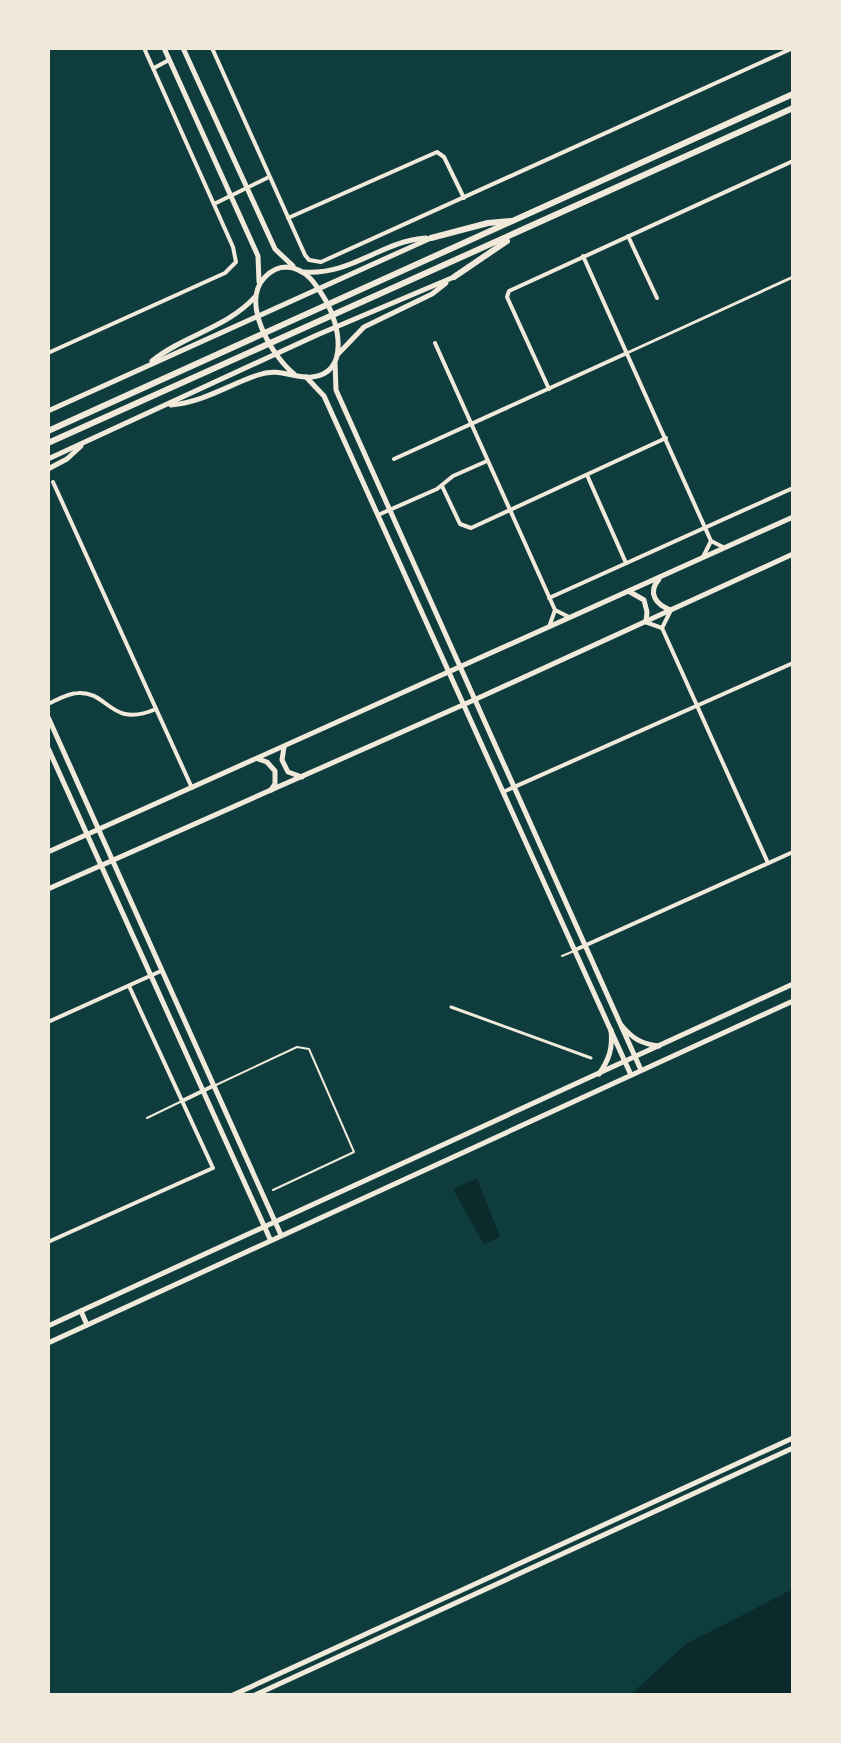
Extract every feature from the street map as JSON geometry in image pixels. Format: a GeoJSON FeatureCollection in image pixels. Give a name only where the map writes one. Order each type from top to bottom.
{"type":"FeatureCollection","features":[{"type":"Feature","properties":{"kind":"highway"},"geometry":{"type":"LineString","coordinates":[[48,431],[793,94]]}},
{"type":"Feature","properties":{"kind":"highway"},"geometry":{"type":"LineString","coordinates":[[48,443],[793,108]]}},
{"type":"Feature","properties":{"kind":"highway"},"geometry":{"type":"LineString","coordinates":[[431,238],[488,223],[514,221]]}},
{"type":"Feature","properties":{"kind":"highway"},"geometry":{"type":"LineString","coordinates":[[454,277],[523,230]]}},
{"type":"Feature","properties":{"kind":"street"},"geometry":{"type":"LineString","coordinates":[[48,353],[231,269],[236,255],[144,48]]}},
{"type":"Feature","properties":{"kind":"street"},"geometry":{"type":"LineString","coordinates":[[164,48],[258,256],[261,274],[256,297],[258,314],[268,342],[294,374]]}},
{"type":"Feature","properties":{"kind":"street"},"geometry":{"type":"LineString","coordinates":[[193,48],[184,50],[275,249],[297,269]]}},
{"type":"Feature","properties":{"kind":"street"},"geometry":{"type":"LineString","coordinates":[[212,48],[305,255],[315,263],[793,48]]}},
{"type":"Feature","properties":{"kind":"street"},"geometry":{"type":"LineString","coordinates":[[153,68],[169,60]]}},
{"type":"Feature","properties":{"kind":"street"},"geometry":{"type":"LineString","coordinates":[[288,218],[437,152],[444,157],[464,198]]}},
{"type":"Feature","properties":{"kind":"street"},"geometry":{"type":"LineString","coordinates":[[549,389],[507,295],[511,289],[793,161]]}},
{"type":"Feature","properties":{"kind":"street"},"geometry":{"type":"LineString","coordinates":[[214,204],[269,177]]}},
{"type":"Feature","properties":{"kind":"street"},"geometry":{"type":"LineString","coordinates":[[628,236],[657,298]]}},
{"type":"Feature","properties":{"kind":"street"},"geometry":{"type":"LineString","coordinates":[[259,286],[274,271],[286,267],[304,272],[338,270],[408,239],[431,238]]}},
{"type":"Feature","properties":{"kind":"street"},"geometry":{"type":"LineString","coordinates":[[48,409],[431,238]]}},
{"type":"Feature","properties":{"kind":"street"},"geometry":{"type":"LineString","coordinates":[[583,256],[711,541],[719,547],[728,546]]}},
{"type":"Feature","properties":{"kind":"street"},"geometry":{"type":"LineString","coordinates":[[304,272],[333,315],[338,341],[336,390],[641,1070]]}},
{"type":"Feature","properties":{"kind":"street"},"geometry":{"type":"LineString","coordinates":[[338,355],[364,327],[432,294],[454,277]]}},
{"type":"Feature","properties":{"kind":"street"},"geometry":{"type":"LineString","coordinates":[[48,459],[317,335],[454,277]]}},
{"type":"Feature","properties":{"kind":"street"},"geometry":{"type":"LineString","coordinates":[[394,459],[793,277]]}},
{"type":"Feature","properties":{"kind":"street"},"geometry":{"type":"LineString","coordinates":[[145,367],[171,346],[235,317],[256,297]]}},
{"type":"Feature","properties":{"kind":"street"},"geometry":{"type":"LineString","coordinates":[[435,343],[549,598],[555,610],[571,617]]}},
{"type":"Feature","properties":{"kind":"street"},"geometry":{"type":"LineString","coordinates":[[167,406],[208,397],[259,374],[306,377],[324,373],[335,363]]}},
{"type":"Feature","properties":{"kind":"street"},"geometry":{"type":"LineString","coordinates":[[306,377],[324,396],[631,1075]]}},
{"type":"Feature","properties":{"kind":"street"},"geometry":{"type":"LineString","coordinates":[[442,486],[463,527],[471,528],[666,438]]}},
{"type":"Feature","properties":{"kind":"street"},"geometry":{"type":"LineString","coordinates":[[48,469],[67,459],[85,442]]}},
{"type":"Feature","properties":{"kind":"street"},"geometry":{"type":"LineString","coordinates":[[378,515],[442,486],[453,476],[487,461]]}},
{"type":"Feature","properties":{"kind":"street"},"geometry":{"type":"LineString","coordinates":[[587,475],[626,563]]}},
{"type":"Feature","properties":{"kind":"street"},"geometry":{"type":"LineString","coordinates":[[53,482],[192,788]]}},
{"type":"Feature","properties":{"kind":"street"},"geometry":{"type":"LineString","coordinates":[[549,598],[793,488]]}},
{"type":"Feature","properties":{"kind":"street"},"geometry":{"type":"LineString","coordinates":[[48,852],[793,517]]}},
{"type":"Feature","properties":{"kind":"street"},"geometry":{"type":"LineString","coordinates":[[702,558],[708,552],[711,541]]}},
{"type":"Feature","properties":{"kind":"street"},"geometry":{"type":"LineString","coordinates":[[48,889],[303,777],[793,554]]}},
{"type":"Feature","properties":{"kind":"street"},"geometry":{"type":"LineString","coordinates":[[659,578],[654,597],[660,606],[671,610]]}},
{"type":"Feature","properties":{"kind":"street"},"geometry":{"type":"LineString","coordinates":[[629,592],[644,600],[647,612],[645,622]]}},
{"type":"Feature","properties":{"kind":"street"},"geometry":{"type":"LineString","coordinates":[[549,627],[555,610]]}},
{"type":"Feature","properties":{"kind":"street"},"geometry":{"type":"LineString","coordinates":[[662,628],[671,610]]}},
{"type":"Feature","properties":{"kind":"street"},"geometry":{"type":"LineString","coordinates":[[645,622],[662,628],[768,863]]}},
{"type":"Feature","properties":{"kind":"street"},"geometry":{"type":"LineString","coordinates":[[503,792],[793,663]]}},
{"type":"Feature","properties":{"kind":"street"},"geometry":{"type":"LineString","coordinates":[[48,704],[79,692],[90,695],[123,715],[136,716],[156,709]]}},
{"type":"Feature","properties":{"kind":"street"},"geometry":{"type":"LineString","coordinates":[[48,717],[281,1235]]}},
{"type":"Feature","properties":{"kind":"street"},"geometry":{"type":"LineString","coordinates":[[284,746],[284,766],[288,772],[303,777]]}},
{"type":"Feature","properties":{"kind":"street"},"geometry":{"type":"LineString","coordinates":[[48,748],[270,1239]]}},
{"type":"Feature","properties":{"kind":"street"},"geometry":{"type":"LineString","coordinates":[[257,758],[267,762],[275,771],[275,784],[270,791]]}},
{"type":"Feature","properties":{"kind":"street"},"geometry":{"type":"LineString","coordinates":[[575,950],[793,852]]}},
{"type":"Feature","properties":{"kind":"street"},"geometry":{"type":"LineString","coordinates":[[48,1022],[161,971]]}},
{"type":"Feature","properties":{"kind":"street"},"geometry":{"type":"LineString","coordinates":[[48,1326],[793,984]]}},
{"type":"Feature","properties":{"kind":"street"},"geometry":{"type":"LineString","coordinates":[[48,1242],[213,1168],[129,986]]}},
{"type":"Feature","properties":{"kind":"street"},"geometry":{"type":"LineString","coordinates":[[48,1343],[793,1001]]}},
{"type":"Feature","properties":{"kind":"street"},"geometry":{"type":"LineString","coordinates":[[451,1007],[591,1058]]}},
{"type":"Feature","properties":{"kind":"street"},"geometry":{"type":"LineString","coordinates":[[622,1026],[640,1042],[660,1046]]}},
{"type":"Feature","properties":{"kind":"street"},"geometry":{"type":"LineString","coordinates":[[599,1074],[611,1050],[611,1030]]}},
{"type":"Feature","properties":{"kind":"street"},"geometry":{"type":"LineString","coordinates":[[182,1101],[213,1086]]}},
{"type":"Feature","properties":{"kind":"street"},"geometry":{"type":"LineString","coordinates":[[446,1145],[452,1157]]}},
{"type":"Feature","properties":{"kind":"street"},"geometry":{"type":"LineString","coordinates":[[81,1311],[87,1325]]}},
{"type":"Feature","properties":{"kind":"street"},"geometry":{"type":"LineString","coordinates":[[233,1695],[793,1438]]}},
{"type":"Feature","properties":{"kind":"street"},"geometry":{"type":"LineString","coordinates":[[255,1695],[793,1448]]}},
{"type":"Feature","properties":{"kind":"lane"},"geometry":{"type":"LineString","coordinates":[[562,956],[575,950]]}},
{"type":"Feature","properties":{"kind":"lane"},"geometry":{"type":"LineString","coordinates":[[213,1086],[297,1047],[309,1049],[354,1152],[273,1190]]}},
{"type":"Feature","properties":{"kind":"lane"},"geometry":{"type":"LineString","coordinates":[[147,1118],[182,1101]]}},
{"type":"Feature","properties":{"kind":"water"},"geometry":{"type":"Polygon","coordinates":[[[477,1178],[500,1237],[484,1245],[453,1189],[477,1178]]]}},
{"type":"Feature","properties":{"kind":"water"},"geometry":{"type":"Polygon","coordinates":[[[793,1589],[793,1695],[630,1695],[686,1644],[793,1589]]]}}]}
